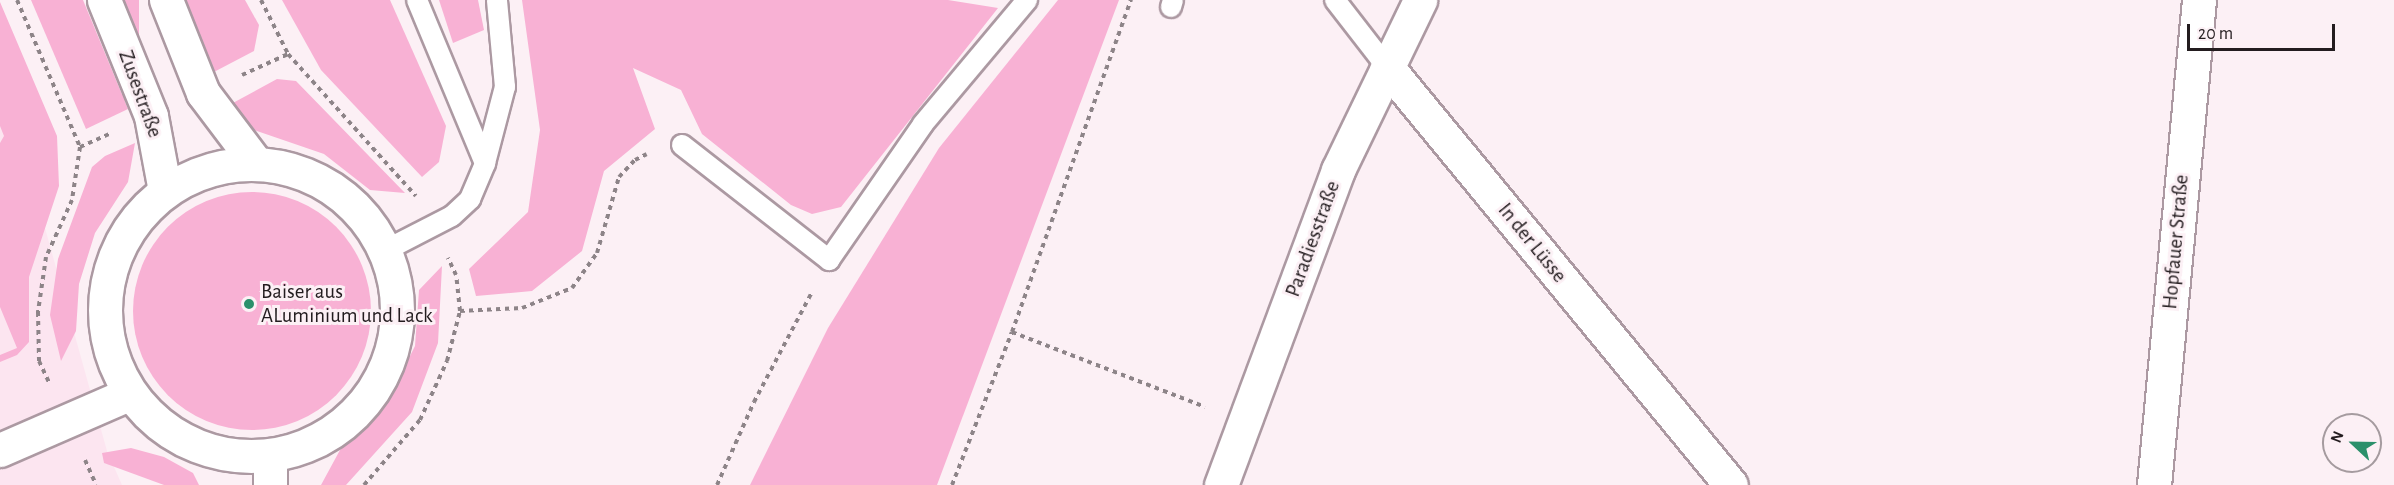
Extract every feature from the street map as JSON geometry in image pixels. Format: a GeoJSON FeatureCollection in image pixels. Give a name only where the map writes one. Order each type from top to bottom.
{"type":"FeatureCollection","features":[{"type":"Feature","properties":{"kind":"street","name":"Zusestraße"},"geometry":{"type":"LineString","coordinates":[[104,0],[151,116],[165,190]]}},
{"type":"Feature","properties":{"kind":"street"},"geometry":{"type":"LineString","coordinates":[[166,0],[203,93],[256,163]]}},
{"type":"Feature","properties":{"kind":"street","name":"Paradiesstraße"},"geometry":{"type":"LineString","coordinates":[[1221,485],[1338,170],[1420,0]]}},
{"type":"Feature","properties":{"kind":"street","name":"Hopfauer Straße"},"geometry":{"type":"LineString","coordinates":[[2154,485],[2199,0]]}},
{"type":"Feature","properties":{"kind":"street","name":"In der Lüsse"},"geometry":{"type":"LineString","coordinates":[[1387,67],[1731,485]]}},
{"type":"Feature","properties":{"kind":"street"},"geometry":{"type":"LineString","coordinates":[[256,163],[298,170],[336,190],[367,219],[386,250],[397,299],[393,343],[378,385],[350,419],[270,471],[191,445],[156,424],[129,394],[110,353],[103,308],[111,263],[132,222],[165,190],[208,169],[256,163]]}},
{"type":"Feature","properties":{"kind":"street"},"geometry":{"type":"LineString","coordinates":[[0,450],[68,423],[129,394]]}},
{"type":"Feature","properties":{"kind":"lane"},"geometry":{"type":"LineString","coordinates":[[417,0],[485,163]]}},
{"type":"Feature","properties":{"kind":"lane"},"geometry":{"type":"LineString","coordinates":[[386,250],[452,216],[470,198],[485,163],[505,87],[497,0]]}},
{"type":"Feature","properties":{"kind":"lane"},"geometry":{"type":"LineString","coordinates":[[682,145],[829,260],[923,124],[1028,0]]}},
{"type":"Feature","properties":{"kind":"lane","name":"In der Lüsse"},"geometry":{"type":"LineString","coordinates":[[1335,0],[1387,67]]}},
{"type":"Feature","properties":{"kind":"path"},"geometry":{"type":"LineString","coordinates":[[17,0],[80,147],[72,200],[46,258],[38,312],[39,361],[96,485]]}},
{"type":"Feature","properties":{"kind":"path"},"geometry":{"type":"LineString","coordinates":[[952,485],[1012,333],[1131,0]]}},
{"type":"Feature","properties":{"kind":"path"},"geometry":{"type":"LineString","coordinates":[[460,311],[522,308],[572,288],[597,254],[619,177],[635,160],[659,148],[682,145]]}},
{"type":"Feature","properties":{"kind":"path"},"geometry":{"type":"LineString","coordinates":[[717,485],[753,402],[829,260]]}},
{"type":"Feature","properties":{"kind":"path"},"geometry":{"type":"LineString","coordinates":[[1012,333],[1244,423]]}},
{"type":"Feature","properties":{"kind":"shaded area"},"geometry":{"type":"Polygon","coordinates":[[[31,0],[83,0],[128,109],[86,129],[31,0]]]}},
{"type":"Feature","properties":{"kind":"shaded area"},"geometry":{"type":"Polygon","coordinates":[[[122,0],[139,0],[139,101],[122,101],[122,0]]]}},
{"type":"Feature","properties":{"kind":"shaded area"},"geometry":{"type":"Polygon","coordinates":[[[181,0],[245,0],[259,25],[254,51],[212,73],[181,0]]]}},
{"type":"Feature","properties":{"kind":"shaded area"},"geometry":{"type":"Polygon","coordinates":[[[282,0],[390,0],[446,126],[439,162],[422,177],[321,70],[282,0]]]}},
{"type":"Feature","properties":{"kind":"shaded area"},"geometry":{"type":"Polygon","coordinates":[[[439,0],[478,0],[484,30],[453,43],[439,0]]]}},
{"type":"Feature","properties":{"kind":"shaded area"},"geometry":{"type":"Polygon","coordinates":[[[522,0],[948,0],[998,8],[841,207],[812,214],[791,205],[702,134],[681,90],[633,68],[655,129],[604,171],[582,251],[532,291],[476,296],[469,269],[528,212],[540,130],[522,0]]]}},
{"type":"Feature","properties":{"kind":"shaded area"},"geometry":{"type":"Polygon","coordinates":[[[1058,0],[1119,0],[937,485],[750,485],[828,328],[939,148],[1058,0]]]}},
{"type":"Feature","properties":{"kind":"shaded area"},"geometry":{"type":"Polygon","coordinates":[[[0,2],[57,136],[59,186],[29,277],[29,342],[17,355],[0,362],[0,355],[17,348],[0,307],[0,143],[4,136],[0,126],[0,2]]]}},
{"type":"Feature","properties":{"kind":"shaded area"},"geometry":{"type":"Polygon","coordinates":[[[277,79],[296,81],[405,193],[370,190],[324,154],[254,130],[231,104],[277,79]]]}},
{"type":"Feature","properties":{"kind":"shaded area"},"geometry":{"type":"Polygon","coordinates":[[[0,106],[35,192],[107,451],[122,485],[0,485],[0,106]]]}},
{"type":"Feature","properties":{"kind":"shaded area"},"geometry":{"type":"Polygon","coordinates":[[[135,143],[128,182],[95,233],[79,284],[76,331],[61,361],[50,315],[58,259],[92,167],[105,156],[135,143]]]}},
{"type":"Feature","properties":{"kind":"shaded area"},"geometry":{"type":"Polygon","coordinates":[[[252,192],[297,201],[318,212],[336,227],[351,245],[362,266],[371,311],[362,356],[351,377],[336,395],[318,410],[297,421],[252,430],[207,421],[186,410],[168,395],[153,377],[142,356],[133,311],[142,266],[153,245],[168,227],[186,212],[207,201],[252,192]]]}},
{"type":"Feature","properties":{"kind":"shaded area"},"geometry":{"type":"Polygon","coordinates":[[[442,266],[438,343],[412,412],[346,485],[321,485],[340,450],[384,408],[415,346],[419,290],[442,266]]]}},
{"type":"Feature","properties":{"kind":"shaded area"},"geometry":{"type":"Polygon","coordinates":[[[131,448],[164,457],[193,473],[199,485],[164,485],[104,463],[102,453],[131,448]]]}},
{"type":"Feature","properties":{"kind":"place","name":"Baiser aus ALuminium und Lack"},"geometry":{"type":"Point","coordinates":[249,304]}}]}
